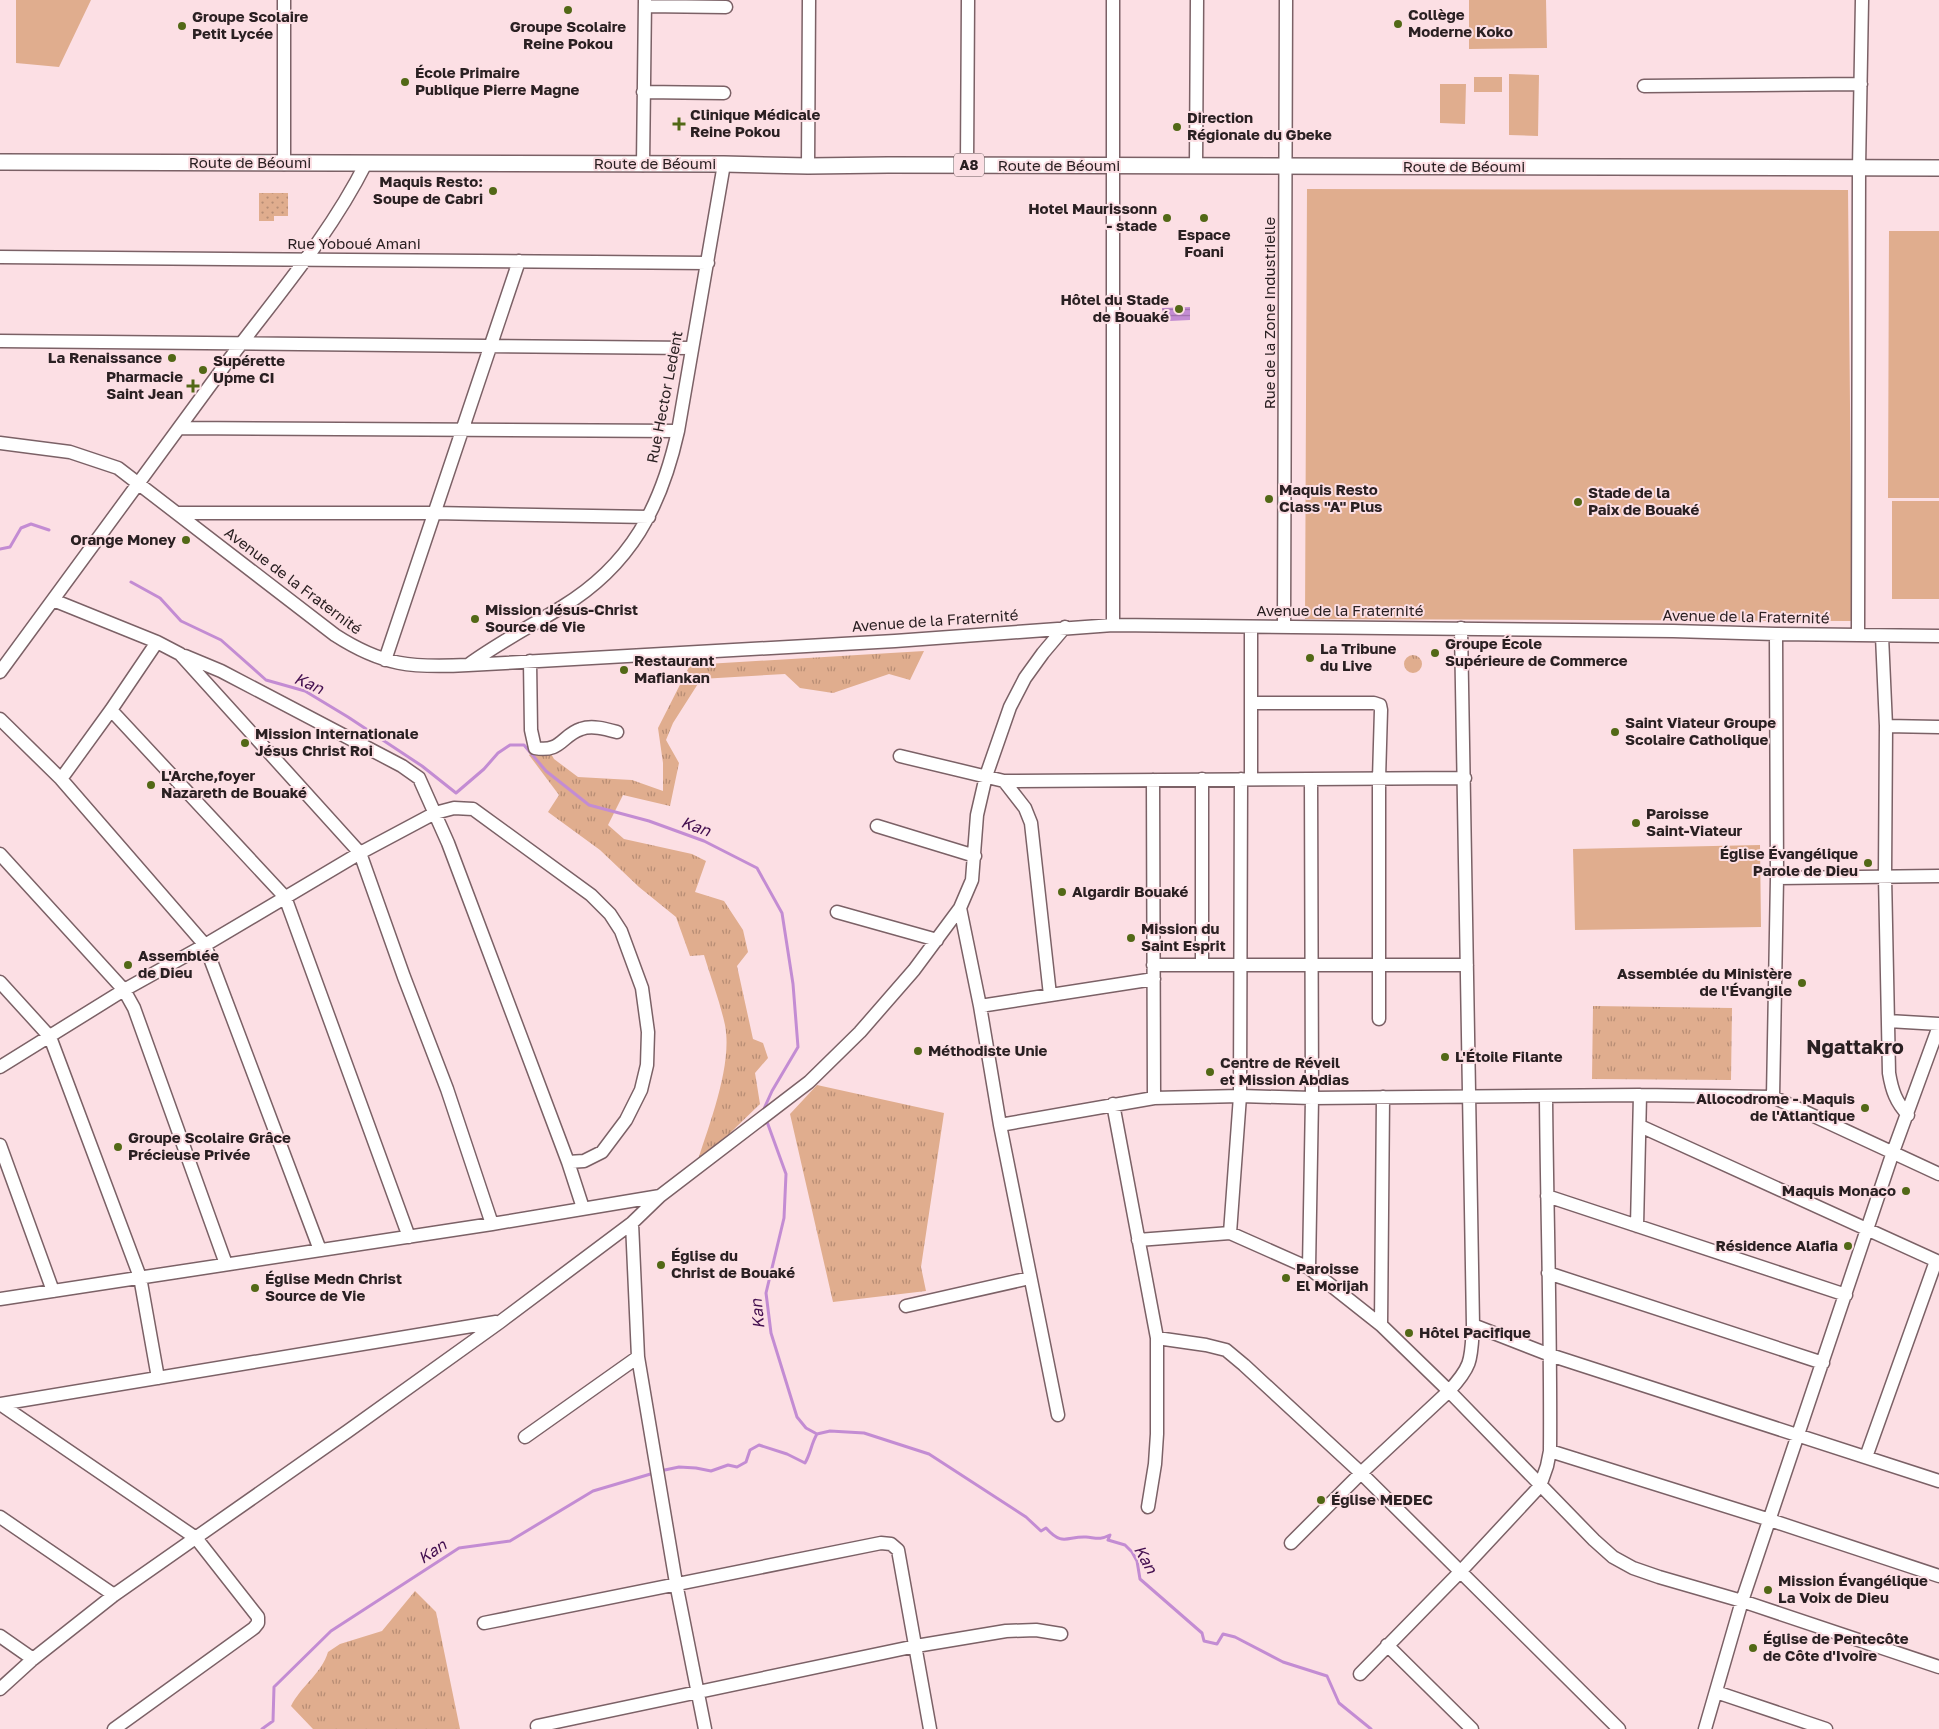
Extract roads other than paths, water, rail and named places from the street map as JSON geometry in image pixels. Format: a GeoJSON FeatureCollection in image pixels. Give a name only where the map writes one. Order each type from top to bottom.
{"type":"FeatureCollection","features":[{"type":"Feature","properties":{"kind":"main road","name":"Route de Béoumi"},"geometry":{"type":"LineString","coordinates":[[0,162],[1939,168]]}},
{"type":"Feature","properties":{"kind":"street"},"geometry":{"type":"LineString","coordinates":[[284,0],[284,164]]}},
{"type":"Feature","properties":{"kind":"street"},"geometry":{"type":"LineString","coordinates":[[808,166],[809,0]]}},
{"type":"Feature","properties":{"kind":"street"},"geometry":{"type":"LineString","coordinates":[[967,165],[968,0]]}},
{"type":"Feature","properties":{"kind":"street"},"geometry":{"type":"LineString","coordinates":[[1112,625],[1113,0]]}},
{"type":"Feature","properties":{"kind":"street"},"geometry":{"type":"LineString","coordinates":[[1196,166],[1197,0]]}},
{"type":"Feature","properties":{"kind":"street","name":"Rue de la Zone Industrielle"},"geometry":{"type":"LineString","coordinates":[[1284,627],[1287,166],[1286,0]]}},
{"type":"Feature","properties":{"kind":"street"},"geometry":{"type":"LineString","coordinates":[[1858,635],[1859,168],[1862,0]]}},
{"type":"Feature","properties":{"kind":"street"},"geometry":{"type":"LineString","coordinates":[[643,165],[645,3],[726,7]]}},
{"type":"Feature","properties":{"kind":"street"},"geometry":{"type":"LineString","coordinates":[[1644,86],[1861,84]]}},
{"type":"Feature","properties":{"kind":"street"},"geometry":{"type":"LineString","coordinates":[[643,92],[724,92]]}},
{"type":"Feature","properties":{"kind":"street"},"geometry":{"type":"LineString","coordinates":[[0,672],[305,260],[354,186],[366,163]]}},
{"type":"Feature","properties":{"kind":"street","name":"Rue Hector Ledent"},"geometry":{"type":"LineString","coordinates":[[468,665],[490,649],[564,606],[593,586],[618,562],[649,517],[660,494],[672,460],[724,164]]}},
{"type":"Feature","properties":{"kind":"street","name":"Rue Yoboué Amani"},"geometry":{"type":"LineString","coordinates":[[0,257],[708,263]]}},
{"type":"Feature","properties":{"kind":"street"},"geometry":{"type":"LineString","coordinates":[[385,660],[519,261]]}},
{"type":"Feature","properties":{"kind":"street"},"geometry":{"type":"LineString","coordinates":[[0,342],[691,348]]}},
{"type":"Feature","properties":{"kind":"street"},"geometry":{"type":"LineString","coordinates":[[179,428],[678,431]]}},
{"type":"Feature","properties":{"kind":"street","name":"Avenue de la Fraternité"},"geometry":{"type":"LineString","coordinates":[[0,443],[70,452],[118,468],[335,635],[358,650],[385,660],[411,665],[468,665],[895,641],[1112,625],[1252,628],[1462,628],[1939,636]]}},
{"type":"Feature","properties":{"kind":"street"},"geometry":{"type":"LineString","coordinates":[[176,513],[434,513],[649,517]]}},
{"type":"Feature","properties":{"kind":"street"},"geometry":{"type":"LineString","coordinates":[[53,600],[157,642],[221,672],[412,772],[419,778],[452,852],[584,1208]]}},
{"type":"Feature","properties":{"kind":"street"},"geometry":{"type":"LineString","coordinates":[[0,1689],[33,1659],[114,1595],[500,1322],[632,1223],[660,1196],[809,1082],[860,1032],[914,970],[960,908],[972,880],[977,815],[986,776],[1010,707],[1024,678],[1065,627]]}},
{"type":"Feature","properties":{"kind":"street"},"geometry":{"type":"LineString","coordinates":[[1230,1233],[1240,1096],[1241,965],[1252,628]]}},
{"type":"Feature","properties":{"kind":"street"},"geometry":{"type":"LineString","coordinates":[[1291,1543],[1361,1473],[1449,1391],[1469,1366],[1472,1353],[1470,1097],[1462,628]]}},
{"type":"Feature","properties":{"kind":"street"},"geometry":{"type":"LineString","coordinates":[[1773,1097],[1777,878],[1776,634]]}},
{"type":"Feature","properties":{"kind":"street"},"geometry":{"type":"LineString","coordinates":[[1882,636],[1886,726],[1885,876],[1889,1073],[1892,1092],[1898,1105],[1908,1115]]}},
{"type":"Feature","properties":{"kind":"street"},"geometry":{"type":"LineString","coordinates":[[61,779],[157,642]]}},
{"type":"Feature","properties":{"kind":"street"},"geometry":{"type":"LineString","coordinates":[[180,654],[360,852],[404,977],[447,1089],[492,1224]]}},
{"type":"Feature","properties":{"kind":"street"},"geometry":{"type":"LineString","coordinates":[[530,661],[531,730],[535,748],[545,750],[558,745],[581,729],[600,728],[617,732]]}},
{"type":"Feature","properties":{"kind":"street"},"geometry":{"type":"LineString","coordinates":[[1251,703],[1374,703],[1380,705],[1378,779],[1379,1020]]}},
{"type":"Feature","properties":{"kind":"street"},"geometry":{"type":"LineString","coordinates":[[111,710],[285,897],[409,1236]]}},
{"type":"Feature","properties":{"kind":"street"},"geometry":{"type":"LineString","coordinates":[[0,719],[61,779],[205,945],[320,1250]]}},
{"type":"Feature","properties":{"kind":"street"},"geometry":{"type":"LineString","coordinates":[[1886,726],[1939,726]]}},
{"type":"Feature","properties":{"kind":"street"},"geometry":{"type":"LineString","coordinates":[[900,756],[1004,781],[1465,778]]}},
{"type":"Feature","properties":{"kind":"street"},"geometry":{"type":"LineString","coordinates":[[1202,779],[1202,965]]}},
{"type":"Feature","properties":{"kind":"street"},"geometry":{"type":"LineString","coordinates":[[1309,1268],[1312,1098],[1311,779]]}},
{"type":"Feature","properties":{"kind":"street"},"geometry":{"type":"LineString","coordinates":[[1153,780],[1154,1098]]}},
{"type":"Feature","properties":{"kind":"street"},"geometry":{"type":"LineString","coordinates":[[1004,781],[1025,808],[1031,823],[1050,995]]}},
{"type":"Feature","properties":{"kind":"street"},"geometry":{"type":"LineString","coordinates":[[0,1068],[124,990],[205,945],[360,852],[435,813],[454,808],[473,809],[591,895],[610,914],[621,932],[633,959],[642,988],[648,1032],[647,1065],[641,1090],[626,1120],[602,1152],[584,1161],[568,1162]]}},
{"type":"Feature","properties":{"kind":"street"},"geometry":{"type":"LineString","coordinates":[[877,826],[974,856]]}},
{"type":"Feature","properties":{"kind":"street"},"geometry":{"type":"LineString","coordinates":[[0,854],[124,990],[134,1008],[226,1264]]}},
{"type":"Feature","properties":{"kind":"street"},"geometry":{"type":"LineString","coordinates":[[1777,878],[1939,876]]}},
{"type":"Feature","properties":{"kind":"street"},"geometry":{"type":"LineString","coordinates":[[960,908],[980,1006],[1000,1125],[1058,1415]]}},
{"type":"Feature","properties":{"kind":"street"},"geometry":{"type":"LineString","coordinates":[[837,912],[938,940]]}},
{"type":"Feature","properties":{"kind":"street"},"geometry":{"type":"LineString","coordinates":[[1153,965],[1467,965]]}},
{"type":"Feature","properties":{"kind":"street"},"geometry":{"type":"LineString","coordinates":[[980,1006],[1154,979]]}},
{"type":"Feature","properties":{"kind":"street"},"geometry":{"type":"LineString","coordinates":[[0,982],[50,1037],[140,1278],[158,1378]]}},
{"type":"Feature","properties":{"kind":"street"},"geometry":{"type":"LineString","coordinates":[[1705,1729],[1742,1601],[1893,1152],[1908,1115],[1939,1025],[1888,1021]]}},
{"type":"Feature","properties":{"kind":"street"},"geometry":{"type":"LineString","coordinates":[[1000,1125],[1154,1098],[1240,1096],[1312,1098],[1773,1097],[1939,1174]]}},
{"type":"Feature","properties":{"kind":"street"},"geometry":{"type":"LineString","coordinates":[[1637,1226],[1640,1096]]}},
{"type":"Feature","properties":{"kind":"street"},"geometry":{"type":"LineString","coordinates":[[1381,1325],[1382,1097]]}},
{"type":"Feature","properties":{"kind":"street"},"geometry":{"type":"LineString","coordinates":[[1360,1674],[1461,1572],[1540,1486],[1547,1466],[1550,1451],[1550,1355],[1546,1097]]}},
{"type":"Feature","properties":{"kind":"street"},"geometry":{"type":"LineString","coordinates":[[1113,1104],[1157,1338],[1157,1434],[1155,1464],[1148,1507]]}},
{"type":"Feature","properties":{"kind":"street"},"geometry":{"type":"LineString","coordinates":[[1640,1126],[1938,1262],[1866,1457]]}},
{"type":"Feature","properties":{"kind":"street"},"geometry":{"type":"LineString","coordinates":[[0,1145],[53,1291]]}},
{"type":"Feature","properties":{"kind":"street"},"geometry":{"type":"LineString","coordinates":[[0,1299],[492,1224],[660,1196]]}},
{"type":"Feature","properties":{"kind":"street"},"geometry":{"type":"LineString","coordinates":[[1547,1196],[1846,1295]]}},
{"type":"Feature","properties":{"kind":"street"},"geometry":{"type":"LineString","coordinates":[[632,1223],[638,1357],[676,1583],[704,1729]]}},
{"type":"Feature","properties":{"kind":"street"},"geometry":{"type":"LineString","coordinates":[[1138,1240],[1230,1233],[1309,1268],[1381,1325],[1449,1391],[1594,1540],[1613,1557],[1633,1568],[1659,1578],[1742,1601],[1939,1667]]}},
{"type":"Feature","properties":{"kind":"street"},"geometry":{"type":"LineString","coordinates":[[1548,1274],[1823,1363]]}},
{"type":"Feature","properties":{"kind":"street"},"geometry":{"type":"LineString","coordinates":[[906,1306],[1030,1278]]}},
{"type":"Feature","properties":{"kind":"street"},"geometry":{"type":"LineString","coordinates":[[0,1404],[500,1322]]}},
{"type":"Feature","properties":{"kind":"street"},"geometry":{"type":"LineString","coordinates":[[1473,1325],[1550,1355],[1866,1457],[1938,1478]]}},
{"type":"Feature","properties":{"kind":"street"},"geometry":{"type":"LineString","coordinates":[[1157,1338],[1226,1350],[1361,1473],[1619,1729]]}},
{"type":"Feature","properties":{"kind":"street"},"geometry":{"type":"LineString","coordinates":[[525,1437],[638,1357]]}},
{"type":"Feature","properties":{"kind":"street"},"geometry":{"type":"LineString","coordinates":[[0,1404],[196,1538],[258,1617],[258,1623],[254,1628],[114,1729]]}},
{"type":"Feature","properties":{"kind":"street"},"geometry":{"type":"LineString","coordinates":[[1550,1451],[1770,1520],[1939,1576]]}},
{"type":"Feature","properties":{"kind":"street"},"geometry":{"type":"LineString","coordinates":[[0,1517],[114,1595]]}},
{"type":"Feature","properties":{"kind":"street"},"geometry":{"type":"LineString","coordinates":[[484,1623],[881,1543],[891,1544],[898,1550],[930,1729]]}},
{"type":"Feature","properties":{"kind":"street"},"geometry":{"type":"LineString","coordinates":[[537,1726],[916,1646],[1006,1631],[1036,1630],[1060,1634]]}},
{"type":"Feature","properties":{"kind":"street"},"geometry":{"type":"LineString","coordinates":[[0,1636],[33,1659]]}},
{"type":"Feature","properties":{"kind":"street"},"geometry":{"type":"LineString","coordinates":[[1388,1645],[1472,1729]]}},
{"type":"Feature","properties":{"kind":"street"},"geometry":{"type":"LineString","coordinates":[[1716,1692],[1826,1729]]}},
{"type":"Feature","properties":{"kind":"waterway","name":"Kan"},"geometry":{"type":"LineString","coordinates":[[0,549],[10,547],[21,528],[31,524],[49,530]]}},
{"type":"Feature","properties":{"kind":"waterway","name":"Kan"},"geometry":{"type":"LineString","coordinates":[[131,582],[160,598],[181,621],[221,640],[266,680],[305,691],[422,766],[456,793],[484,769],[498,753],[510,745],[524,745],[546,771],[589,805],[649,821],[704,841],[757,868],[782,913],[793,984],[798,1047],[772,1091],[763,1111]]}},
{"type":"Feature","properties":{"kind":"waterway","name":"Kan"},"geometry":{"type":"LineString","coordinates":[[766,1119],[786,1174],[784,1218],[766,1293],[771,1333],[797,1417],[806,1428],[817,1434]]}},
{"type":"Feature","properties":{"kind":"waterway","name":"Kan"},"geometry":{"type":"LineString","coordinates":[[660,1471],[679,1467],[711,1471],[728,1465],[737,1467],[746,1462],[750,1450],[759,1445],[787,1454],[805,1463],[817,1434],[830,1431],[864,1433],[929,1454],[1026,1517],[1041,1531],[1046,1528],[1061,1539],[1080,1537],[1101,1538],[1110,1535],[1108,1540],[1125,1545],[1132,1552],[1137,1561],[1140,1579],[1202,1633],[1204,1641],[1217,1644],[1223,1634],[1235,1637],[1283,1662],[1327,1676],[1339,1703],[1371,1729]]}},
{"type":"Feature","properties":{"kind":"waterway","name":"Kan"},"geometry":{"type":"LineString","coordinates":[[262,1729],[273,1721],[274,1687],[331,1631],[459,1548],[510,1541],[593,1491],[654,1473]]}},
{"type":"Feature","properties":{"kind":"place","name":"Groupe Scolaire Reine Pokou"},"geometry":{"type":"Point","coordinates":[568,10]}},
{"type":"Feature","properties":{"kind":"place","name":"Collège Moderne Koko"},"geometry":{"type":"Point","coordinates":[1398,24]}},
{"type":"Feature","properties":{"kind":"place","name":"Groupe Scolaire Petit Lycée"},"geometry":{"type":"Point","coordinates":[182,26]}},
{"type":"Feature","properties":{"kind":"place","name":"École Primaire Publique Pierre Magne"},"geometry":{"type":"Point","coordinates":[405,82]}},
{"type":"Feature","properties":{"kind":"place","name":"Clinique Médicale Reine Pokou"},"geometry":{"type":"Point","coordinates":[679,124]}},
{"type":"Feature","properties":{"kind":"place","name":"Direction Régionale du Gbeke"},"geometry":{"type":"Point","coordinates":[1177,127]}},
{"type":"Feature","properties":{"kind":"place","name":"Maquis Resto: Soupe de Cabri"},"geometry":{"type":"Point","coordinates":[493,191]}},
{"type":"Feature","properties":{"kind":"place","name":"Hotel Maurissonn - stade"},"geometry":{"type":"Point","coordinates":[1167,218]}},
{"type":"Feature","properties":{"kind":"place","name":"Espace Foani"},"geometry":{"type":"Point","coordinates":[1204,218]}},
{"type":"Feature","properties":{"kind":"place","name":"Hôtel du Stade de Bouaké"},"geometry":{"type":"Point","coordinates":[1179,309]}},
{"type":"Feature","properties":{"kind":"place","name":"La Renaissance"},"geometry":{"type":"Point","coordinates":[172,358]}},
{"type":"Feature","properties":{"kind":"place","name":"Supérette Upme CI"},"geometry":{"type":"Point","coordinates":[203,370]}},
{"type":"Feature","properties":{"kind":"place","name":"Pharmacie Saint Jean"},"geometry":{"type":"Point","coordinates":[193,386]}},
{"type":"Feature","properties":{"kind":"place","name":"Maquis Resto Class \"A\" Plus"},"geometry":{"type":"Point","coordinates":[1269,499]}},
{"type":"Feature","properties":{"kind":"place","name":"Stade de la Paix de Bouaké"},"geometry":{"type":"Point","coordinates":[1578,502]}},
{"type":"Feature","properties":{"kind":"place","name":"Orange Money"},"geometry":{"type":"Point","coordinates":[186,540]}},
{"type":"Feature","properties":{"kind":"place","name":"Mission Jésus-Christ Source de Vie"},"geometry":{"type":"Point","coordinates":[475,619]}},
{"type":"Feature","properties":{"kind":"place","name":"Groupe École Supérieure de Commerce"},"geometry":{"type":"Point","coordinates":[1435,653]}},
{"type":"Feature","properties":{"kind":"place","name":"La Tribune du Live"},"geometry":{"type":"Point","coordinates":[1310,658]}},
{"type":"Feature","properties":{"kind":"place","name":"Restaurant Mafiankan"},"geometry":{"type":"Point","coordinates":[624,670]}},
{"type":"Feature","properties":{"kind":"place","name":"Saint Viateur Groupe Scolaire Catholique"},"geometry":{"type":"Point","coordinates":[1615,732]}},
{"type":"Feature","properties":{"kind":"place","name":"Mission Internationale Jésus Christ Roi"},"geometry":{"type":"Point","coordinates":[245,743]}},
{"type":"Feature","properties":{"kind":"place","name":"L'Arche,foyer Nazareth de Bouaké"},"geometry":{"type":"Point","coordinates":[151,785]}},
{"type":"Feature","properties":{"kind":"place","name":"Paroisse Saint-Viateur"},"geometry":{"type":"Point","coordinates":[1636,823]}},
{"type":"Feature","properties":{"kind":"place","name":"Église Évangélique Parole de Dieu"},"geometry":{"type":"Point","coordinates":[1868,863]}},
{"type":"Feature","properties":{"kind":"place","name":"Algardir Bouaké"},"geometry":{"type":"Point","coordinates":[1062,892]}},
{"type":"Feature","properties":{"kind":"place","name":"Mission du Saint Esprit"},"geometry":{"type":"Point","coordinates":[1131,938]}},
{"type":"Feature","properties":{"kind":"place","name":"Assemblée de Dieu"},"geometry":{"type":"Point","coordinates":[128,965]}},
{"type":"Feature","properties":{"kind":"place","name":"Assemblée du Ministère de l'Évangile"},"geometry":{"type":"Point","coordinates":[1802,983]}},
{"type":"Feature","properties":{"kind":"place","name":"Méthodiste Unie"},"geometry":{"type":"Point","coordinates":[918,1051]}},
{"type":"Feature","properties":{"kind":"place","name":"L'Étoile Filante"},"geometry":{"type":"Point","coordinates":[1445,1057]}},
{"type":"Feature","properties":{"kind":"place","name":"Centre de Réveil et Mission Abdias"},"geometry":{"type":"Point","coordinates":[1210,1072]}},
{"type":"Feature","properties":{"kind":"place","name":"Allocodrome - Maquis de l'Atlantique"},"geometry":{"type":"Point","coordinates":[1865,1108]}},
{"type":"Feature","properties":{"kind":"place","name":"Groupe Scolaire Grâce Précieuse Privée"},"geometry":{"type":"Point","coordinates":[118,1147]}},
{"type":"Feature","properties":{"kind":"place","name":"Maquis Monaco"},"geometry":{"type":"Point","coordinates":[1906,1191]}},
{"type":"Feature","properties":{"kind":"place","name":"Résidence Alafia"},"geometry":{"type":"Point","coordinates":[1848,1246]}},
{"type":"Feature","properties":{"kind":"place","name":"Église du Christ de Bouaké"},"geometry":{"type":"Point","coordinates":[661,1265]}},
{"type":"Feature","properties":{"kind":"place","name":"Paroisse El Morijah"},"geometry":{"type":"Point","coordinates":[1286,1278]}},
{"type":"Feature","properties":{"kind":"place","name":"Église Medn Christ Source de Vie"},"geometry":{"type":"Point","coordinates":[255,1288]}},
{"type":"Feature","properties":{"kind":"place","name":"Hôtel Pacifique"},"geometry":{"type":"Point","coordinates":[1409,1333]}},
{"type":"Feature","properties":{"kind":"place","name":"Église MEDEC"},"geometry":{"type":"Point","coordinates":[1321,1500]}},
{"type":"Feature","properties":{"kind":"place","name":"Mission Évangélique La Voix de Dieu"},"geometry":{"type":"Point","coordinates":[1768,1590]}},
{"type":"Feature","properties":{"kind":"place","name":"Église de Pentecôte de Côte d'Ivoire"},"geometry":{"type":"Point","coordinates":[1753,1648]}},
{"type":"Feature","properties":{"kind":"district","name":"Ngattakro"},"geometry":{"type":"Point","coordinates":[1855,1047]}}]}
